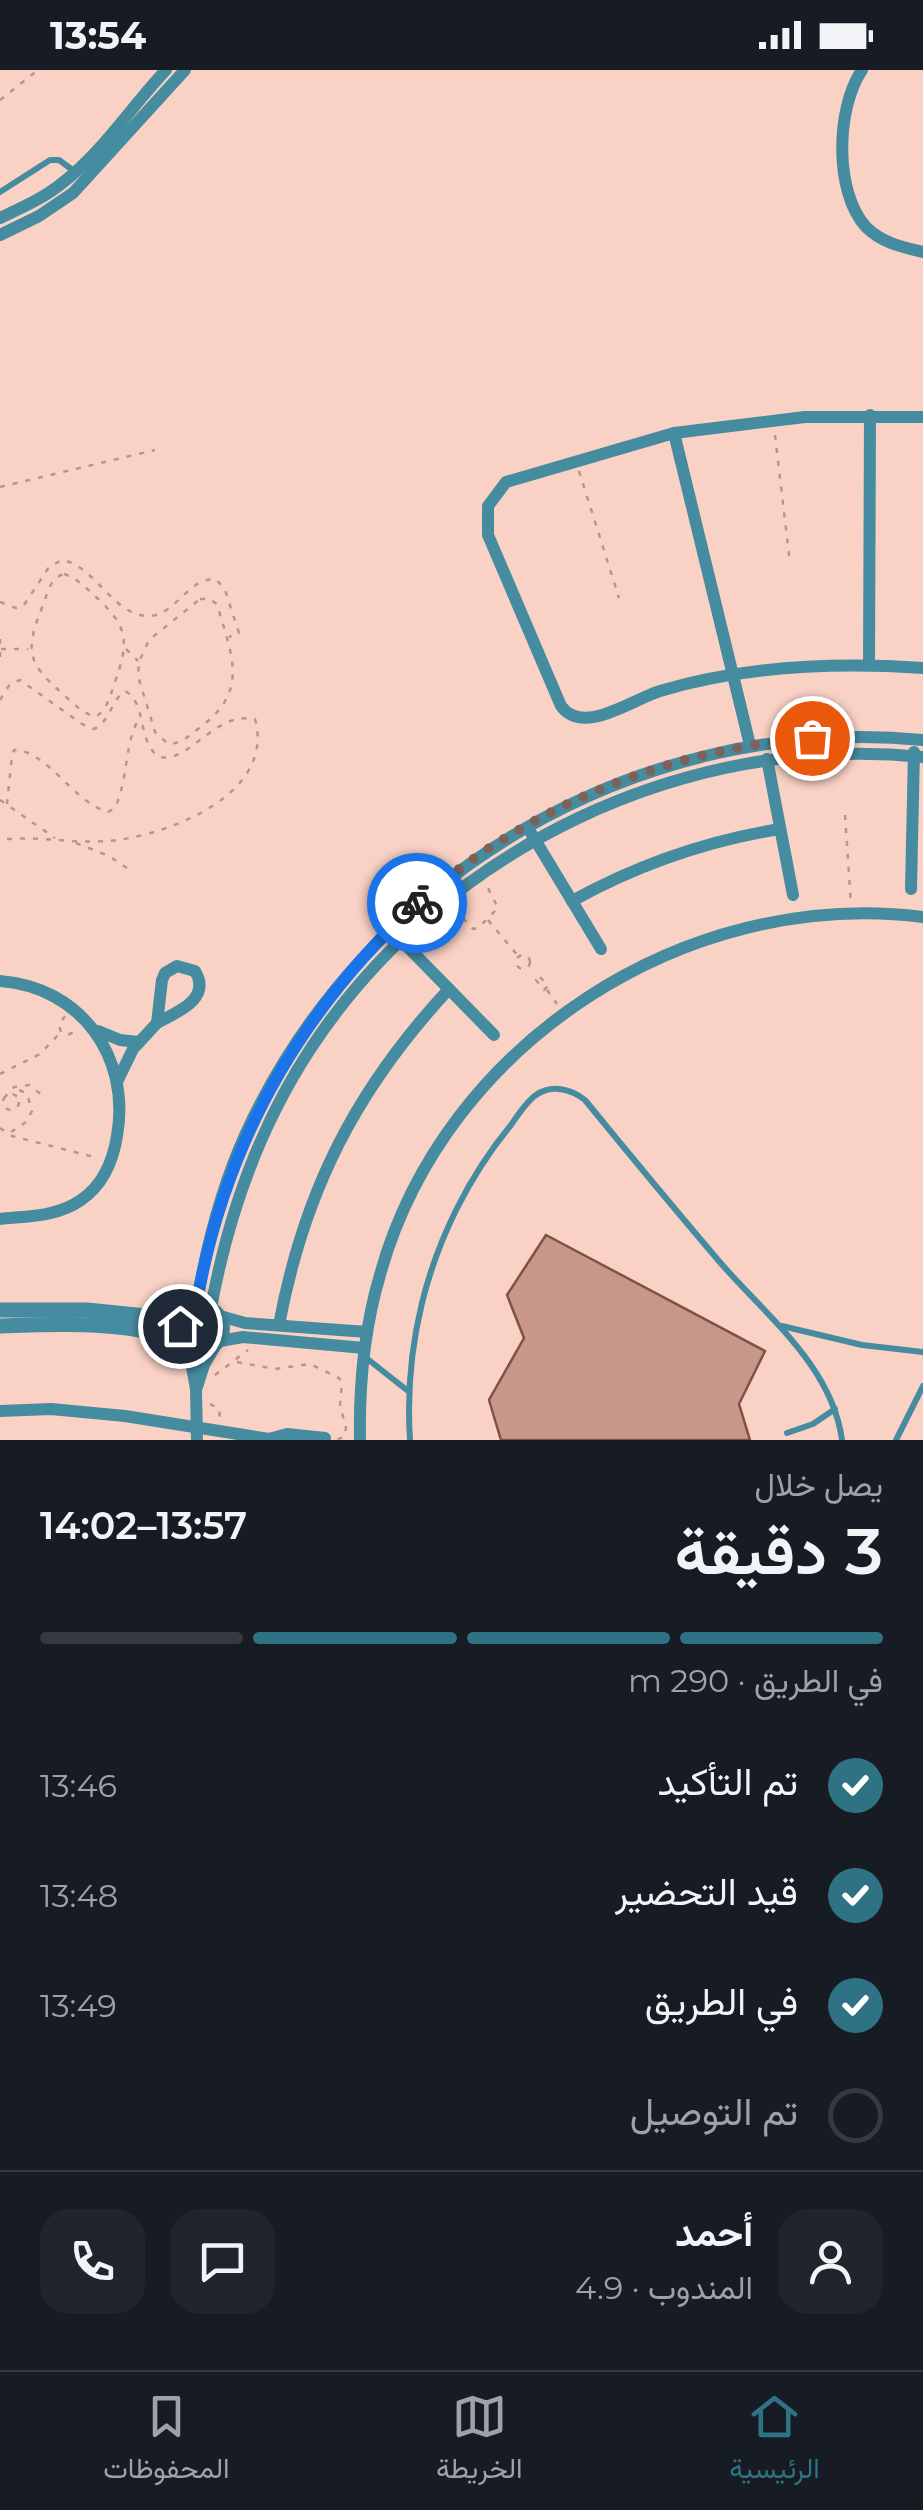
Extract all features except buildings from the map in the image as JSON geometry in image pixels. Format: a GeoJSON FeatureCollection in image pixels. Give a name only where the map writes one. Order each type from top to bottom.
{"type":"FeatureCollection","features":[{"type":"Feature","properties":{"kind":"street"},"geometry":{"type":"LineString","coordinates":[[0,235],[40,216],[74,192],[102,164],[166,70]]}},
{"type":"Feature","properties":{"kind":"street"},"geometry":{"type":"LineString","coordinates":[[0,218],[31,204],[75,172],[184,70]]}},
{"type":"Feature","properties":{"kind":"street"},"geometry":{"type":"LineString","coordinates":[[862,70],[847,100],[842,126],[851,200],[860,219],[875,234],[894,245],[923,252]]}},
{"type":"Feature","properties":{"kind":"street"},"geometry":{"type":"LineString","coordinates":[[869,665],[870,415]]}},
{"type":"Feature","properties":{"kind":"street"},"geometry":{"type":"LineString","coordinates":[[923,417],[773,419],[674,434],[506,482],[492,496],[486,515],[488,535],[566,712],[581,720],[656,693],[735,675],[869,665],[923,668]]}},
{"type":"Feature","properties":{"kind":"street"},"geometry":{"type":"LineString","coordinates":[[674,434],[750,746]]}},
{"type":"Feature","properties":{"kind":"street"},"geometry":{"type":"LineString","coordinates":[[201,1393],[180,1326],[193,1308],[220,1202],[261,1102],[318,1010],[390,928],[456,873],[569,804],[635,776],[750,746],[832,736],[919,739],[912,888]]}},
{"type":"Feature","properties":{"kind":"street"},"geometry":{"type":"LineString","coordinates":[[196,1434],[204,1365],[223,1333],[216,1312],[235,1206],[276,1108],[331,1019],[401,940],[466,887],[536,840],[656,785],[767,759],[840,754],[919,756]]}},
{"type":"Feature","properties":{"kind":"street"},"geometry":{"type":"LineString","coordinates":[[767,759],[793,895]]}},
{"type":"Feature","properties":{"kind":"street"},"geometry":{"type":"LineString","coordinates":[[527,827],[601,949]]}},
{"type":"Feature","properties":{"kind":"street"},"geometry":{"type":"LineString","coordinates":[[572,901],[652,862],[694,847],[780,829]]}},
{"type":"Feature","properties":{"kind":"street"},"geometry":{"type":"LineString","coordinates":[[360,1440],[366,1332],[385,1258],[430,1162],[468,1106],[508,1060],[564,1012],[604,986],[658,957],[715,936],[774,920],[852,911],[923,917]]}},
{"type":"Feature","properties":{"kind":"street"},"geometry":{"type":"LineString","coordinates":[[390,928],[494,1035]]}},
{"type":"Feature","properties":{"kind":"street"},"geometry":{"type":"LineString","coordinates":[[118,1080],[139,1042],[157,1023],[188,1006],[197,996],[200,982],[190,967],[177,966],[165,974],[157,1023]]}},
{"type":"Feature","properties":{"kind":"street"},"geometry":{"type":"LineString","coordinates":[[0,981],[36,987],[73,1007],[90,1024],[104,1044],[118,1080],[119,1125],[111,1161],[94,1190],[64,1209],[0,1219]]}},
{"type":"Feature","properties":{"kind":"street"},"geometry":{"type":"LineString","coordinates":[[279,1325],[301,1232],[337,1144],[387,1062],[449,990]]}},
{"type":"Feature","properties":{"kind":"street"},"geometry":{"type":"LineString","coordinates":[[90,1024],[120,1040],[139,1042]]}},
{"type":"Feature","properties":{"kind":"street"},"geometry":{"type":"LineString","coordinates":[[0,1310],[87,1310],[156,1317],[193,1308],[216,1312],[238,1322],[366,1332]]}},
{"type":"Feature","properties":{"kind":"street"},"geometry":{"type":"LineString","coordinates":[[0,1326],[117,1328],[163,1335],[203,1350],[243,1337],[364,1352]]}},
{"type":"Feature","properties":{"kind":"street"},"geometry":{"type":"LineString","coordinates":[[0,1411],[88,1412],[196,1434],[219,1431],[269,1439],[292,1434],[325,1438]]}},
{"type":"Feature","properties":{"kind":"lane"},"geometry":{"type":"LineString","coordinates":[[0,192],[50,160],[59,160],[75,172]]}},
{"type":"Feature","properties":{"kind":"lane"},"geometry":{"type":"LineString","coordinates":[[410,1440],[408,1391],[422,1303],[452,1217],[499,1139],[535,1096],[556,1088],[585,1100],[722,1265],[782,1326],[835,1408],[842,1440]]}},
{"type":"Feature","properties":{"kind":"lane"},"geometry":{"type":"LineString","coordinates":[[782,1326],[873,1346],[923,1352]]}},
{"type":"Feature","properties":{"kind":"lane"},"geometry":{"type":"LineString","coordinates":[[364,1352],[408,1391]]}},
{"type":"Feature","properties":{"kind":"lane"},"geometry":{"type":"LineString","coordinates":[[896,1440],[923,1386]]}},
{"type":"Feature","properties":{"kind":"lane"},"geometry":{"type":"LineString","coordinates":[[802,1440],[787,1433],[812,1424],[835,1408]]}},
{"type":"Feature","properties":{"kind":"path"},"geometry":{"type":"LineString","coordinates":[[0,100],[38,70]]}},
{"type":"Feature","properties":{"kind":"path"},"geometry":{"type":"LineString","coordinates":[[773,419],[790,562]]}},
{"type":"Feature","properties":{"kind":"path"},"geometry":{"type":"LineString","coordinates":[[0,487],[156,450]]}},
{"type":"Feature","properties":{"kind":"path"},"geometry":{"type":"LineString","coordinates":[[576,460],[619,598]]}},
{"type":"Feature","properties":{"kind":"path"},"geometry":{"type":"LineString","coordinates":[[0,602],[16,608],[24,605],[49,568],[62,560],[78,566],[125,608],[152,616],[200,582],[216,579],[226,590],[239,633],[226,638]]}},
{"type":"Feature","properties":{"kind":"path"},"geometry":{"type":"LineString","coordinates":[[96,716],[107,706],[126,648],[124,635],[115,616],[73,576],[64,574],[52,581],[31,633],[33,662],[82,711],[104,723]]}},
{"type":"Feature","properties":{"kind":"path"},"geometry":{"type":"LineString","coordinates":[[200,599],[217,604],[226,638],[234,675],[232,691],[206,722],[178,744],[168,744],[156,732],[138,676],[139,662],[149,640],[200,599]]}},
{"type":"Feature","properties":{"kind":"path"},"geometry":{"type":"LineString","coordinates":[[0,640],[0,658]]}},
{"type":"Feature","properties":{"kind":"path"},"geometry":{"type":"LineString","coordinates":[[126,648],[139,662]]}},
{"type":"Feature","properties":{"kind":"path"},"geometry":{"type":"LineString","coordinates":[[1,649],[30,649]]}},
{"type":"Feature","properties":{"kind":"path"},"geometry":{"type":"LineString","coordinates":[[0,700],[10,684],[20,680],[88,728],[100,727],[121,692],[131,692],[153,753],[168,758],[230,719],[242,716],[254,718],[258,746],[247,774],[220,800],[172,826],[122,840],[0,840]]}},
{"type":"Feature","properties":{"kind":"path"},"geometry":{"type":"LineString","coordinates":[[136,707],[146,701]]}},
{"type":"Feature","properties":{"kind":"path"},"geometry":{"type":"LineString","coordinates":[[7,804],[12,756],[14,750],[21,749],[91,806],[108,812],[115,808],[126,775],[131,736],[140,717]]}},
{"type":"Feature","properties":{"kind":"path"},"geometry":{"type":"LineString","coordinates":[[0,800],[56,839]]}},
{"type":"Feature","properties":{"kind":"path"},"geometry":{"type":"LineString","coordinates":[[846,815],[852,911]]}},
{"type":"Feature","properties":{"kind":"path"},"geometry":{"type":"LineString","coordinates":[[70,841],[109,856],[133,872]]}},
{"type":"Feature","properties":{"kind":"path"},"geometry":{"type":"LineString","coordinates":[[449,914],[457,913],[473,929],[487,920],[498,906],[488,890],[491,881]]}},
{"type":"Feature","properties":{"kind":"path"},"geometry":{"type":"LineString","coordinates":[[487,920],[519,958]]}},
{"type":"Feature","properties":{"kind":"path"},"geometry":{"type":"LineString","coordinates":[[546,989],[564,1012]]}},
{"type":"Feature","properties":{"kind":"path"},"geometry":{"type":"LineString","coordinates":[[0,1074],[40,1054],[61,1032],[60,1022],[73,1007]]}},
{"type":"Feature","properties":{"kind":"path"},"geometry":{"type":"LineString","coordinates":[[61,1032],[72,1034],[90,1024]]}},
{"type":"Feature","properties":{"kind":"path"},"geometry":{"type":"LineString","coordinates":[[4,1098],[14,1087],[29,1085],[44,1100]]}},
{"type":"Feature","properties":{"kind":"path"},"geometry":{"type":"LineString","coordinates":[[8,1134],[26,1122],[32,1111],[26,1094],[14,1087]]}},
{"type":"Feature","properties":{"kind":"path"},"geometry":{"type":"LineString","coordinates":[[0,1128],[8,1134],[111,1161]]}},
{"type":"Feature","properties":{"kind":"path"},"geometry":{"type":"LineString","coordinates":[[210,1379],[253,1349]]}},
{"type":"Feature","properties":{"kind":"path"},"geometry":{"type":"LineString","coordinates":[[236,1360],[275,1369],[310,1364],[339,1378],[345,1433],[339,1440],[325,1438]]}},
{"type":"Feature","properties":{"kind":"path"},"geometry":{"type":"LineString","coordinates":[[201,1393],[221,1412],[219,1431]]}},
{"type":"Feature","properties":{"kind":"way so far"},"geometry":{"type":"LineString","coordinates":[[417,903],[490,848],[612,784],[704,755],[812,738]]}},
{"type":"Feature","properties":{"kind":"route"},"geometry":{"type":"LineString","coordinates":[[180,1326],[185,1314],[196,1307],[220,1202],[261,1102],[318,1010],[417,903]]}}]}
